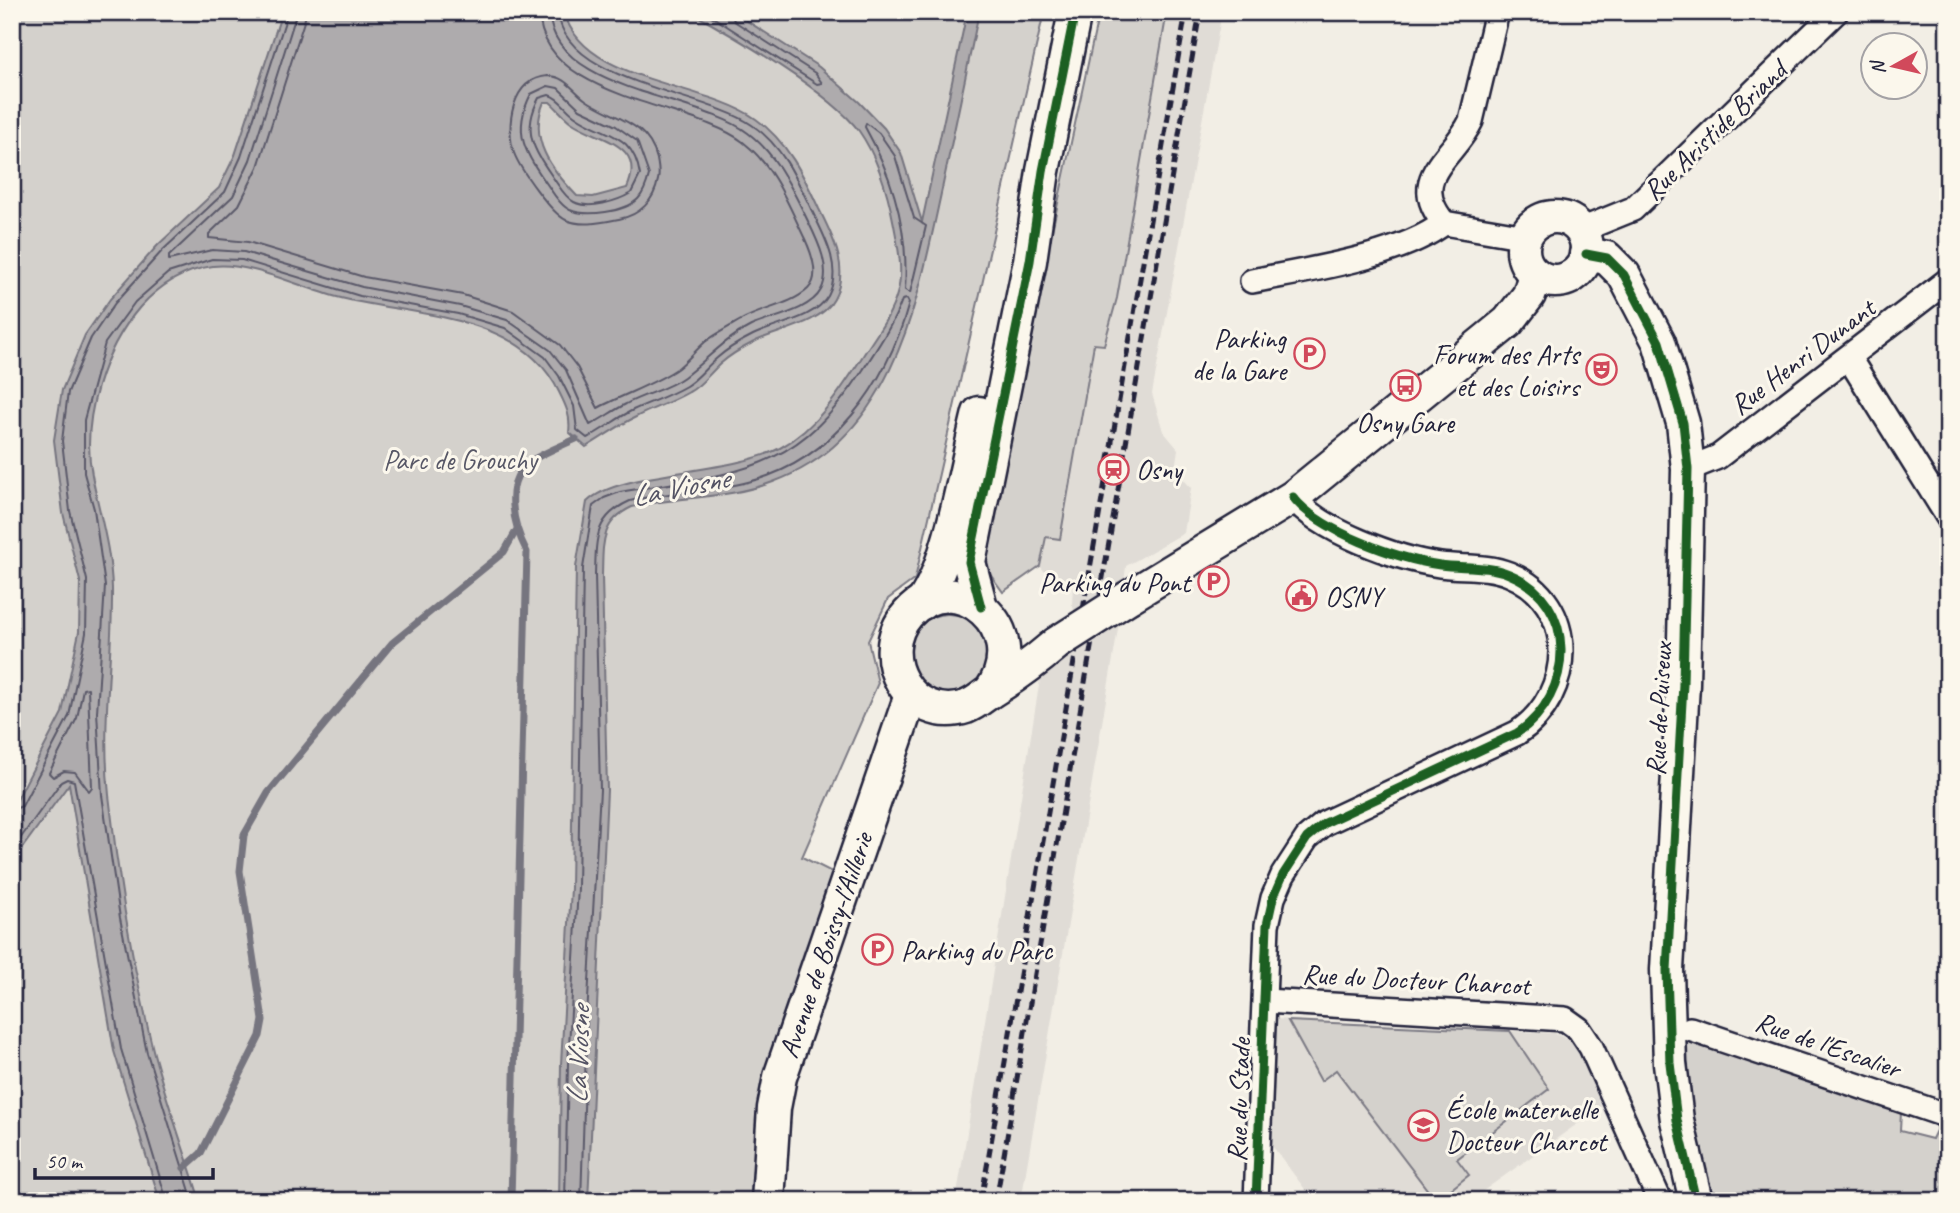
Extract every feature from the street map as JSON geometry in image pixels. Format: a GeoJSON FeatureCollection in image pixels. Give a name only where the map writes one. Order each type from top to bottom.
{"type":"FeatureCollection","features":[{"type":"Feature","properties":{"kind":"main road"},"geometry":{"type":"LineString","coordinates":[[990,691],[1003,669],[1004,644],[1000,630],[981,607],[969,562],[1030,261],[1043,171],[1075,12]]}},
{"type":"Feature","properties":{"kind":"main road"},"geometry":{"type":"LineString","coordinates":[[1043,171],[1018,257],[942,560],[932,590],[922,603],[910,612],[894,638],[895,669],[911,695],[930,706],[951,710],[979,701],[990,691],[1019,676],[1057,643],[1293,497],[1508,322],[1529,295],[1535,274]]}},
{"type":"Feature","properties":{"kind":"main road"},"geometry":{"type":"LineString","coordinates":[[1551,217],[1573,223],[1584,242],[1578,271],[1562,280],[1544,279],[1535,274],[1524,257],[1525,237],[1531,227],[1551,217]]}},
{"type":"Feature","properties":{"kind":"main road","name":"Rue de Puiseux"},"geometry":{"type":"LineString","coordinates":[[1584,242],[1619,267],[1658,342],[1683,422],[1688,470],[1683,684],[1667,970],[1670,1063],[1677,1121],[1696,1201]]}},
{"type":"Feature","properties":{"kind":"main road"},"geometry":{"type":"LineString","coordinates":[[922,603],[952,597],[981,607]]}},
{"type":"Feature","properties":{"kind":"main road"},"geometry":{"type":"LineString","coordinates":[[1004,644],[1057,643]]}},
{"type":"Feature","properties":{"kind":"main road","name":"Avenue de Boissy-l'Aillerie"},"geometry":{"type":"LineString","coordinates":[[768,1201],[774,1108],[780,1077],[911,695]]}},
{"type":"Feature","properties":{"kind":"street"},"geometry":{"type":"LineString","coordinates":[[1444,223],[1436,213],[1430,181],[1438,164],[1464,136],[1471,121],[1497,12]]}},
{"type":"Feature","properties":{"kind":"street","name":"Rue Aristide Briand"},"geometry":{"type":"LineString","coordinates":[[1584,242],[1633,209],[1836,12]]}},
{"type":"Feature","properties":{"kind":"street"},"geometry":{"type":"LineString","coordinates":[[1252,281],[1346,261],[1418,238],[1444,223],[1525,237]]}},
{"type":"Feature","properties":{"kind":"street","name":"Rue Henri Dunant"},"geometry":{"type":"LineString","coordinates":[[1688,470],[1718,457],[1948,280]]}},
{"type":"Feature","properties":{"kind":"street"},"geometry":{"type":"LineString","coordinates":[[1850,358],[1948,517]]}},
{"type":"Feature","properties":{"kind":"street","name":"Rue du Docteur Charcot"},"geometry":{"type":"LineString","coordinates":[[1293,497],[1312,513],[1379,551],[1439,565],[1491,569],[1523,582],[1548,609],[1557,628],[1562,667],[1548,704],[1525,728],[1342,813],[1307,838],[1288,866],[1273,898],[1267,925],[1265,1001],[1565,1019],[1579,1029],[1591,1047],[1660,1201]]}},
{"type":"Feature","properties":{"kind":"street","name":"Rue du Stade"},"geometry":{"type":"LineString","coordinates":[[1256,1201],[1265,1001]]}},
{"type":"Feature","properties":{"kind":"street","name":"Rue de l'Escalier"},"geometry":{"type":"LineString","coordinates":[[1690,1029],[1948,1116]]}},
{"type":"Feature","properties":{"kind":"shaded area"},"geometry":{"type":"Polygon","coordinates":[[[1167,12],[1222,12],[1152,394],[1163,431],[1178,449],[1175,469],[1191,488],[1184,533],[1126,566],[1124,583],[1075,612],[1072,605],[1073,582],[1044,571],[1040,566],[1046,537],[1060,539],[1094,344],[1104,345],[1117,298],[1167,12]]]}},
{"type":"Feature","properties":{"kind":"shaded area"},"geometry":{"type":"Polygon","coordinates":[[[1119,623],[1021,1201],[956,1201],[1041,673],[1119,623]]]}},
{"type":"Feature","properties":{"kind":"shaded area","name":"École maternelle Docteur Charcot"},"geometry":{"type":"Polygon","coordinates":[[[1275,1019],[1554,1033],[1580,1049],[1601,1107],[1469,1201],[1314,1201],[1270,1143],[1275,1019]]]}},
{"type":"Feature","properties":{"kind":"green space","name":"Parc de Grouchy"},"geometry":{"type":"Polygon","coordinates":[[[12,12],[1044,12],[915,579],[888,599],[868,641],[878,683],[802,857],[834,873],[755,1201],[12,1201],[12,12]]]}},
{"type":"Feature","properties":{"kind":"green space"},"geometry":{"type":"Polygon","coordinates":[[[1099,12],[1167,12],[1117,298],[1104,345],[1094,344],[1060,539],[1046,537],[1040,566],[1003,592],[981,562],[1099,12]]]}},
{"type":"Feature","properties":{"kind":"green space"},"geometry":{"type":"Polygon","coordinates":[[[948,614],[963,617],[976,626],[985,639],[988,654],[985,669],[976,682],[963,691],[948,694],[933,691],[920,682],[911,669],[908,654],[911,639],[920,626],[933,617],[948,614]]]}},
{"type":"Feature","properties":{"kind":"green space"},"geometry":{"type":"Polygon","coordinates":[[[1288,1021],[1510,1031],[1549,1089],[1457,1159],[1469,1175],[1436,1201],[1336,1070],[1321,1081],[1288,1021]]]}},
{"type":"Feature","properties":{"kind":"green space"},"geometry":{"type":"Polygon","coordinates":[[[1687,1038],[1901,1112],[1900,1131],[1932,1139],[1939,1124],[1948,1127],[1948,1201],[1712,1201],[1686,1103],[1687,1038]]]}},
{"type":"Feature","properties":{"kind":"water"},"geometry":{"type":"Polygon","coordinates":[[[282,12],[564,12],[576,35],[595,53],[619,67],[734,107],[767,128],[786,148],[807,184],[838,253],[840,276],[834,299],[820,315],[756,341],[724,361],[693,389],[630,420],[586,447],[569,432],[566,407],[541,365],[518,346],[491,332],[462,322],[337,297],[242,267],[213,266],[192,271],[164,286],[147,299],[127,324],[115,344],[98,386],[89,453],[111,573],[112,614],[106,742],[113,827],[122,891],[153,1050],[200,1201],[160,1201],[114,1051],[69,784],[12,862],[12,809],[62,713],[79,632],[80,581],[63,513],[54,440],[62,390],[85,335],[110,299],[158,245],[219,188],[235,155],[282,12]],[[544,102],[540,116],[541,141],[551,164],[567,186],[577,196],[593,197],[627,188],[631,173],[630,161],[625,152],[571,122],[550,102],[544,102]]]}},
{"type":"Feature","properties":{"kind":"water","name":"La Viosne"},"geometry":{"type":"Polygon","coordinates":[[[690,12],[733,12],[819,67],[859,102],[884,128],[901,153],[922,222],[967,12],[979,12],[923,275],[894,360],[874,399],[848,433],[814,461],[773,482],[739,492],[632,507],[614,520],[605,535],[602,576],[607,790],[588,1201],[559,1201],[561,1064],[571,888],[576,567],[587,502],[602,492],[623,484],[758,457],[793,440],[828,407],[856,367],[891,310],[900,277],[897,242],[885,188],[872,153],[859,131],[827,99],[755,50],[690,12]]]}},
{"type":"Feature","properties":{"kind":"waterway"},"geometry":{"type":"LineString","coordinates":[[511,1201],[527,552],[518,530],[513,492],[516,480],[531,461],[576,439]]}},
{"type":"Feature","properties":{"kind":"waterway"},"geometry":{"type":"LineString","coordinates":[[184,1168],[201,1153],[260,1036],[263,1020],[240,871],[244,835],[268,793],[392,643],[504,552],[516,531]]}},
{"type":"Feature","properties":{"kind":"railway"},"geometry":{"type":"LineString","coordinates":[[981,1201],[1186,12]]}},
{"type":"Feature","properties":{"kind":"railway"},"geometry":{"type":"LineString","coordinates":[[996,1201],[1200,12]]}},
{"type":"Feature","properties":{"kind":"cycle path"},"geometry":{"type":"LineString","coordinates":[[981,607],[969,562],[1030,261],[1043,171],[1075,12]]}},
{"type":"Feature","properties":{"kind":"cycle path"},"geometry":{"type":"LineString","coordinates":[[1586,254],[1607,258],[1624,275],[1659,342],[1683,423],[1688,469],[1683,684],[1667,970],[1670,1063],[1677,1120],[1696,1201]]}},
{"type":"Feature","properties":{"kind":"cycle path"},"geometry":{"type":"LineString","coordinates":[[1256,1201],[1267,925],[1273,898],[1283,875],[1307,838],[1325,823],[1517,733],[1536,716],[1550,696],[1558,673],[1561,650],[1558,627],[1548,605],[1532,587],[1501,571],[1423,562],[1360,542],[1321,521],[1293,497]]}},
{"type":"Feature","properties":{"kind":"place","name":"Parking de la Gare"},"geometry":{"type":"Point","coordinates":[1309,354]}},
{"type":"Feature","properties":{"kind":"place","name":"Forum des Arts et des Loisirs"},"geometry":{"type":"Point","coordinates":[1602,370]}},
{"type":"Feature","properties":{"kind":"place","name":"Osny Gare"},"geometry":{"type":"Point","coordinates":[1405,385]}},
{"type":"Feature","properties":{"kind":"place","name":"Osny"},"geometry":{"type":"Point","coordinates":[1113,469]}},
{"type":"Feature","properties":{"kind":"place","name":"Parking du Pont"},"geometry":{"type":"Point","coordinates":[1213,582]}},
{"type":"Feature","properties":{"kind":"place","name":"OSNY"},"geometry":{"type":"Point","coordinates":[1302,596]}},
{"type":"Feature","properties":{"kind":"place","name":"Parking du Parc"},"geometry":{"type":"Point","coordinates":[878,950]}},
{"type":"Feature","properties":{"kind":"place","name":"École maternelle Docteur Charcot"},"geometry":{"type":"Point","coordinates":[1423,1125]}}]}
